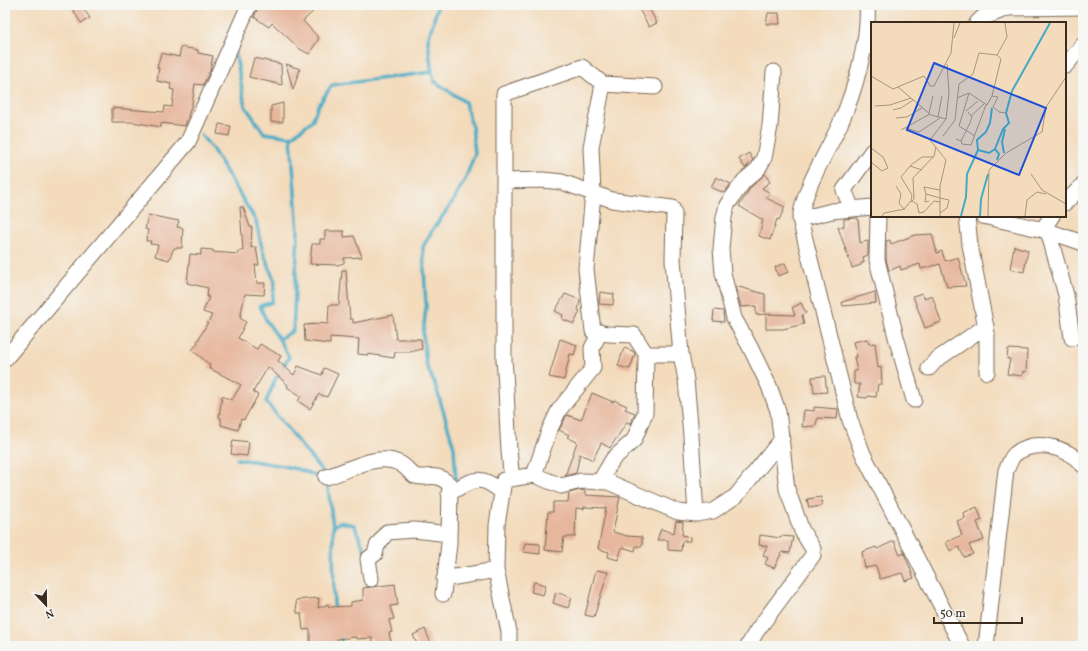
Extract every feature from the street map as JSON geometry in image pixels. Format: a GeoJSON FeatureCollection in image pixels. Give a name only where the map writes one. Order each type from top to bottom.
{"type":"FeatureCollection","features":[{"type":"Feature","properties":{"kind":"street"},"geometry":{"type":"LineString","coordinates":[[5,359],[188,142],[249,5]]}},
{"type":"Feature","properties":{"kind":"street"},"geometry":{"type":"LineString","coordinates":[[867,5],[868,16],[860,67],[841,122],[803,201],[800,219],[850,420],[863,454],[962,646]]}},
{"type":"Feature","properties":{"kind":"street"},"geometry":{"type":"LineString","coordinates":[[978,22],[982,18],[1008,8],[1083,7]]}},
{"type":"Feature","properties":{"kind":"street"},"geometry":{"type":"LineString","coordinates":[[1066,65],[1083,45]]}},
{"type":"Feature","properties":{"kind":"street"},"geometry":{"type":"LineString","coordinates":[[512,478],[508,450],[507,392],[504,360],[504,94],[582,67],[603,84],[655,87]]}},
{"type":"Feature","properties":{"kind":"street"},"geometry":{"type":"LineString","coordinates":[[748,646],[756,632],[813,555],[813,549],[802,531],[786,489],[778,411],[769,386],[734,318],[723,273],[721,249],[724,218],[728,205],[744,181],[758,168],[764,158],[770,126],[774,72]]}},
{"type":"Feature","properties":{"kind":"street"},"geometry":{"type":"LineString","coordinates":[[600,481],[613,459],[634,440],[645,413],[646,354],[634,335],[593,331],[586,269],[592,194],[591,148],[603,84]]}},
{"type":"Feature","properties":{"kind":"street"},"geometry":{"type":"LineString","coordinates":[[852,209],[844,190],[871,152]]}},
{"type":"Feature","properties":{"kind":"street"},"geometry":{"type":"LineString","coordinates":[[504,181],[543,180],[562,182],[612,200],[672,208],[674,214],[673,260],[681,354],[688,404],[696,514]]}},
{"type":"Feature","properties":{"kind":"street"},"geometry":{"type":"LineString","coordinates":[[1066,202],[1083,185]]}},
{"type":"Feature","properties":{"kind":"street"},"geometry":{"type":"LineString","coordinates":[[800,219],[832,211],[871,207]]}},
{"type":"Feature","properties":{"kind":"street"},"geometry":{"type":"LineString","coordinates":[[878,217],[877,260],[896,337],[914,400]]}},
{"type":"Feature","properties":{"kind":"street"},"geometry":{"type":"LineString","coordinates":[[967,217],[970,245],[986,326],[987,372]]}},
{"type":"Feature","properties":{"kind":"street"},"geometry":{"type":"LineString","coordinates":[[986,217],[1083,242]]}},
{"type":"Feature","properties":{"kind":"street"},"geometry":{"type":"LineString","coordinates":[[1052,217],[1045,231],[1066,295],[1072,338]]}},
{"type":"Feature","properties":{"kind":"street"},"geometry":{"type":"LineString","coordinates":[[929,368],[936,360],[986,326]]}},
{"type":"Feature","properties":{"kind":"street"},"geometry":{"type":"LineString","coordinates":[[534,475],[549,430],[559,410],[593,368],[592,348],[600,332]]}},
{"type":"Feature","properties":{"kind":"street"},"geometry":{"type":"LineString","coordinates":[[646,354],[681,354]]}},
{"type":"Feature","properties":{"kind":"street"},"geometry":{"type":"LineString","coordinates":[[509,646],[509,632],[496,570],[497,525],[504,480],[534,475],[561,486],[581,481],[608,482],[678,512],[696,514],[713,511],[736,496],[782,439]]}},
{"type":"Feature","properties":{"kind":"street"},"geometry":{"type":"LineString","coordinates":[[986,646],[1006,470],[1014,454],[1026,447],[1048,445],[1078,459],[1083,465]]}},
{"type":"Feature","properties":{"kind":"street"},"geometry":{"type":"LineString","coordinates":[[326,477],[352,467],[378,460],[400,464],[416,476],[434,475],[446,481],[450,485],[449,534],[444,587],[496,570]]}},
{"type":"Feature","properties":{"kind":"street"},"geometry":{"type":"LineString","coordinates":[[449,493],[476,479],[490,482],[502,492]]}},
{"type":"Feature","properties":{"kind":"street"},"geometry":{"type":"LineString","coordinates":[[372,579],[368,559],[375,554],[378,546],[388,532],[414,530],[449,534]]}},
{"type":"Feature","properties":{"kind":"building"},"geometry":{"type":"Polygon","coordinates":[[[81,5],[90,18],[81,23],[73,10],[81,5]]]}},
{"type":"Feature","properties":{"kind":"building"},"geometry":{"type":"Polygon","coordinates":[[[259,5],[320,5],[303,21],[319,38],[309,54],[300,49],[272,23],[269,27],[254,17],[259,5]]]}},
{"type":"Feature","properties":{"kind":"building"},"geometry":{"type":"Polygon","coordinates":[[[647,5],[657,23],[649,27],[639,9],[647,5]]]}},
{"type":"Feature","properties":{"kind":"building"},"geometry":{"type":"Polygon","coordinates":[[[768,13],[779,13],[780,24],[766,24],[768,13]]]}},
{"type":"Feature","properties":{"kind":"building"},"geometry":{"type":"Polygon","coordinates":[[[181,47],[198,50],[198,53],[213,56],[210,71],[203,85],[195,84],[192,104],[185,126],[161,123],[161,127],[132,122],[112,122],[112,108],[164,112],[165,106],[172,107],[174,90],[170,89],[171,84],[157,81],[159,68],[157,68],[161,53],[179,57],[181,47]]]}},
{"type":"Feature","properties":{"kind":"building"},"geometry":{"type":"Polygon","coordinates":[[[254,58],[281,64],[282,85],[249,77],[254,58]]]}},
{"type":"Feature","properties":{"kind":"building"},"geometry":{"type":"Polygon","coordinates":[[[286,64],[300,69],[293,90],[286,64]]]}},
{"type":"Feature","properties":{"kind":"building"},"geometry":{"type":"Polygon","coordinates":[[[283,103],[283,122],[271,122],[271,106],[283,103]]]}},
{"type":"Feature","properties":{"kind":"building"},"geometry":{"type":"Polygon","coordinates":[[[219,124],[231,126],[229,136],[217,134],[219,124]]]}},
{"type":"Feature","properties":{"kind":"building"},"geometry":{"type":"Polygon","coordinates":[[[749,153],[753,160],[745,168],[739,159],[749,153]]]}},
{"type":"Feature","properties":{"kind":"building"},"geometry":{"type":"Polygon","coordinates":[[[765,174],[770,182],[762,188],[770,193],[766,198],[785,207],[779,220],[777,219],[770,240],[759,236],[763,220],[739,206],[751,187],[765,174]]]}},
{"type":"Feature","properties":{"kind":"building"},"geometry":{"type":"Polygon","coordinates":[[[716,177],[731,184],[724,193],[711,187],[716,177]]]}},
{"type":"Feature","properties":{"kind":"building"},"geometry":{"type":"Polygon","coordinates":[[[240,207],[243,207],[250,227],[252,227],[251,248],[256,247],[259,265],[255,265],[257,283],[265,283],[264,295],[245,294],[240,318],[246,322],[238,338],[257,349],[260,344],[281,356],[278,361],[294,375],[298,366],[322,375],[324,368],[338,374],[327,397],[319,394],[310,409],[298,401],[301,396],[287,387],[288,385],[268,367],[253,392],[258,395],[244,420],[241,419],[238,430],[221,425],[221,418],[219,417],[222,396],[232,400],[241,385],[209,368],[210,365],[192,350],[198,343],[197,342],[212,315],[203,312],[209,297],[207,297],[208,288],[187,283],[190,254],[201,255],[201,249],[213,250],[213,252],[238,254],[238,251],[243,251],[240,207]]]}},
{"type":"Feature","properties":{"kind":"building"},"geometry":{"type":"Polygon","coordinates":[[[148,215],[179,221],[177,227],[183,228],[182,248],[174,248],[169,260],[155,256],[158,245],[150,244],[151,241],[146,241],[148,230],[145,229],[148,215]]]}},
{"type":"Feature","properties":{"kind":"building"},"geometry":{"type":"Polygon","coordinates":[[[858,218],[860,243],[868,241],[868,255],[863,257],[864,263],[852,268],[838,227],[844,226],[844,219],[858,218]]]}},
{"type":"Feature","properties":{"kind":"building"},"geometry":{"type":"Polygon","coordinates":[[[325,231],[344,231],[344,237],[354,236],[362,257],[344,258],[344,263],[337,265],[310,264],[312,244],[320,244],[320,239],[325,239],[325,231]]]}},
{"type":"Feature","properties":{"kind":"building"},"geometry":{"type":"Polygon","coordinates":[[[932,234],[937,253],[942,251],[945,261],[958,257],[966,286],[947,287],[940,264],[921,269],[920,264],[901,270],[900,266],[889,271],[886,259],[886,241],[890,240],[891,244],[915,235],[932,234]]]}},
{"type":"Feature","properties":{"kind":"building"},"geometry":{"type":"Polygon","coordinates":[[[1014,246],[1028,250],[1024,272],[1010,269],[1014,246]]]}},
{"type":"Feature","properties":{"kind":"building"},"geometry":{"type":"Polygon","coordinates":[[[785,263],[789,272],[778,276],[775,267],[785,263]]]}},
{"type":"Feature","properties":{"kind":"building"},"geometry":{"type":"Polygon","coordinates":[[[342,270],[346,270],[350,319],[353,319],[353,323],[393,315],[396,339],[421,339],[422,349],[410,352],[395,352],[394,358],[358,354],[359,339],[330,337],[330,344],[305,341],[304,325],[319,323],[328,324],[329,305],[339,305],[342,270]]]}},
{"type":"Feature","properties":{"kind":"building"},"geometry":{"type":"Polygon","coordinates":[[[735,286],[765,294],[765,314],[756,315],[756,306],[741,307],[735,286]]]}},
{"type":"Feature","properties":{"kind":"building"},"geometry":{"type":"Polygon","coordinates":[[[600,292],[614,294],[613,305],[599,304],[600,292]]]}},
{"type":"Feature","properties":{"kind":"building"},"geometry":{"type":"Polygon","coordinates":[[[875,292],[876,303],[843,306],[842,302],[875,292]]]}},
{"type":"Feature","properties":{"kind":"building"},"geometry":{"type":"Polygon","coordinates":[[[922,293],[924,298],[932,295],[941,322],[925,328],[913,296],[922,293]]]}},
{"type":"Feature","properties":{"kind":"building"},"geometry":{"type":"Polygon","coordinates":[[[565,294],[580,300],[578,310],[580,311],[574,324],[562,319],[563,315],[555,311],[565,294]]]}},
{"type":"Feature","properties":{"kind":"building"},"geometry":{"type":"Polygon","coordinates":[[[801,303],[806,313],[802,315],[804,324],[783,329],[766,329],[766,314],[795,315],[792,308],[801,303]]]}},
{"type":"Feature","properties":{"kind":"building"},"geometry":{"type":"Polygon","coordinates":[[[714,310],[723,311],[724,322],[713,321],[714,310]]]}},
{"type":"Feature","properties":{"kind":"building"},"geometry":{"type":"Polygon","coordinates":[[[560,339],[577,345],[574,355],[570,354],[564,380],[549,377],[560,339]]]}},
{"type":"Feature","properties":{"kind":"building"},"geometry":{"type":"Polygon","coordinates":[[[867,339],[869,344],[875,343],[878,368],[881,367],[882,384],[878,384],[876,397],[868,396],[867,398],[858,397],[860,384],[854,384],[854,371],[857,371],[854,357],[857,357],[853,342],[867,339]]]}},
{"type":"Feature","properties":{"kind":"building"},"geometry":{"type":"Polygon","coordinates":[[[624,348],[633,351],[635,354],[630,369],[618,366],[624,348]]]}},
{"type":"Feature","properties":{"kind":"building"},"geometry":{"type":"Polygon","coordinates":[[[1008,349],[1027,350],[1026,372],[1023,371],[1022,376],[1007,374],[1010,359],[1007,359],[1008,349]]]}},
{"type":"Feature","properties":{"kind":"building"},"geometry":{"type":"Polygon","coordinates":[[[825,376],[827,392],[814,393],[812,377],[825,376]]]}},
{"type":"Feature","properties":{"kind":"building"},"geometry":{"type":"Polygon","coordinates":[[[592,393],[627,406],[625,409],[635,413],[631,424],[627,422],[610,448],[601,443],[593,460],[580,454],[576,473],[565,476],[577,442],[567,437],[569,435],[559,430],[567,415],[581,420],[592,393]]]}},
{"type":"Feature","properties":{"kind":"building"},"geometry":{"type":"Polygon","coordinates":[[[814,407],[838,409],[837,419],[818,418],[815,426],[802,427],[804,410],[814,411],[814,407]]]}},
{"type":"Feature","properties":{"kind":"building"},"geometry":{"type":"Polygon","coordinates":[[[233,440],[249,442],[247,456],[231,454],[233,440]]]}},
{"type":"Feature","properties":{"kind":"building"},"geometry":{"type":"Polygon","coordinates":[[[580,490],[585,491],[585,495],[620,497],[613,532],[627,536],[642,537],[642,546],[636,546],[635,551],[622,547],[618,560],[608,557],[609,552],[598,549],[606,508],[584,507],[584,509],[576,508],[575,537],[564,537],[562,552],[545,550],[548,512],[553,512],[553,502],[568,502],[569,493],[580,490]]]}},
{"type":"Feature","properties":{"kind":"building"},"geometry":{"type":"Polygon","coordinates":[[[821,497],[822,506],[809,508],[807,499],[821,497]]]}},
{"type":"Feature","properties":{"kind":"building"},"geometry":{"type":"Polygon","coordinates":[[[977,507],[982,520],[977,522],[984,540],[969,545],[973,554],[964,557],[959,547],[950,551],[946,542],[962,535],[957,521],[965,518],[963,513],[977,507]]]}},
{"type":"Feature","properties":{"kind":"building"},"geometry":{"type":"Polygon","coordinates":[[[676,521],[683,522],[682,535],[690,537],[690,541],[682,541],[681,551],[668,550],[668,540],[657,540],[661,529],[674,533],[676,521]]]}},
{"type":"Feature","properties":{"kind":"building"},"geometry":{"type":"Polygon","coordinates":[[[760,535],[781,538],[781,536],[793,537],[790,553],[782,552],[774,568],[765,564],[768,558],[763,555],[767,546],[759,545],[760,535]]]}},
{"type":"Feature","properties":{"kind":"building"},"geometry":{"type":"Polygon","coordinates":[[[894,541],[900,555],[904,553],[914,578],[905,581],[902,573],[880,579],[876,566],[865,568],[862,552],[876,547],[877,549],[894,541]]]}},
{"type":"Feature","properties":{"kind":"building"},"geometry":{"type":"Polygon","coordinates":[[[525,543],[540,544],[540,554],[523,552],[525,543]]]}},
{"type":"Feature","properties":{"kind":"building"},"geometry":{"type":"Polygon","coordinates":[[[596,570],[608,572],[594,617],[585,615],[596,570]]]}},
{"type":"Feature","properties":{"kind":"building"},"geometry":{"type":"Polygon","coordinates":[[[534,582],[546,585],[543,595],[531,592],[534,582]]]}},
{"type":"Feature","properties":{"kind":"building"},"geometry":{"type":"Polygon","coordinates":[[[395,584],[398,605],[390,606],[394,619],[389,620],[392,632],[389,633],[392,646],[374,646],[372,638],[356,639],[356,637],[337,639],[338,643],[310,643],[310,629],[303,630],[301,613],[297,613],[296,600],[319,598],[318,608],[328,604],[329,607],[351,606],[351,602],[363,600],[363,588],[395,584]]]}},
{"type":"Feature","properties":{"kind":"building"},"geometry":{"type":"Polygon","coordinates":[[[556,592],[572,598],[568,608],[553,603],[556,592]]]}},
{"type":"Feature","properties":{"kind":"building"},"geometry":{"type":"Polygon","coordinates":[[[425,629],[432,646],[418,646],[413,635],[425,629]]]}},
{"type":"Feature","properties":{"kind":"waterway"},"geometry":{"type":"LineString","coordinates":[[438,5],[428,40],[434,81],[465,102],[472,127],[475,153],[465,180],[423,247],[426,307],[423,334],[426,364],[436,387],[454,447],[456,479]]}},
{"type":"Feature","properties":{"kind":"waterway"},"geometry":{"type":"LineString","coordinates":[[235,50],[245,106],[264,133],[291,137],[298,233],[293,331],[279,339],[289,357],[276,378],[266,402],[325,475]]}},
{"type":"Feature","properties":{"kind":"waterway"},"geometry":{"type":"LineString","coordinates":[[291,137],[312,121],[318,106],[332,85],[432,72]]}},
{"type":"Feature","properties":{"kind":"waterway"},"geometry":{"type":"LineString","coordinates":[[201,135],[213,150],[256,221],[263,252],[275,282],[272,302],[260,306],[266,320],[279,339]]}},
{"type":"Feature","properties":{"kind":"waterway"},"geometry":{"type":"LineString","coordinates":[[237,459],[280,465],[301,470],[319,478],[323,477]]}},
{"type":"Feature","properties":{"kind":"waterway"},"geometry":{"type":"LineString","coordinates":[[327,480],[333,527],[334,610]]}},
{"type":"Feature","properties":{"kind":"waterway"},"geometry":{"type":"LineString","coordinates":[[333,527],[340,522],[354,525],[366,553]]}},
{"type":"Feature","properties":{"kind":"waterway"},"geometry":{"type":"LineString","coordinates":[[340,635],[342,646]]}}]}
